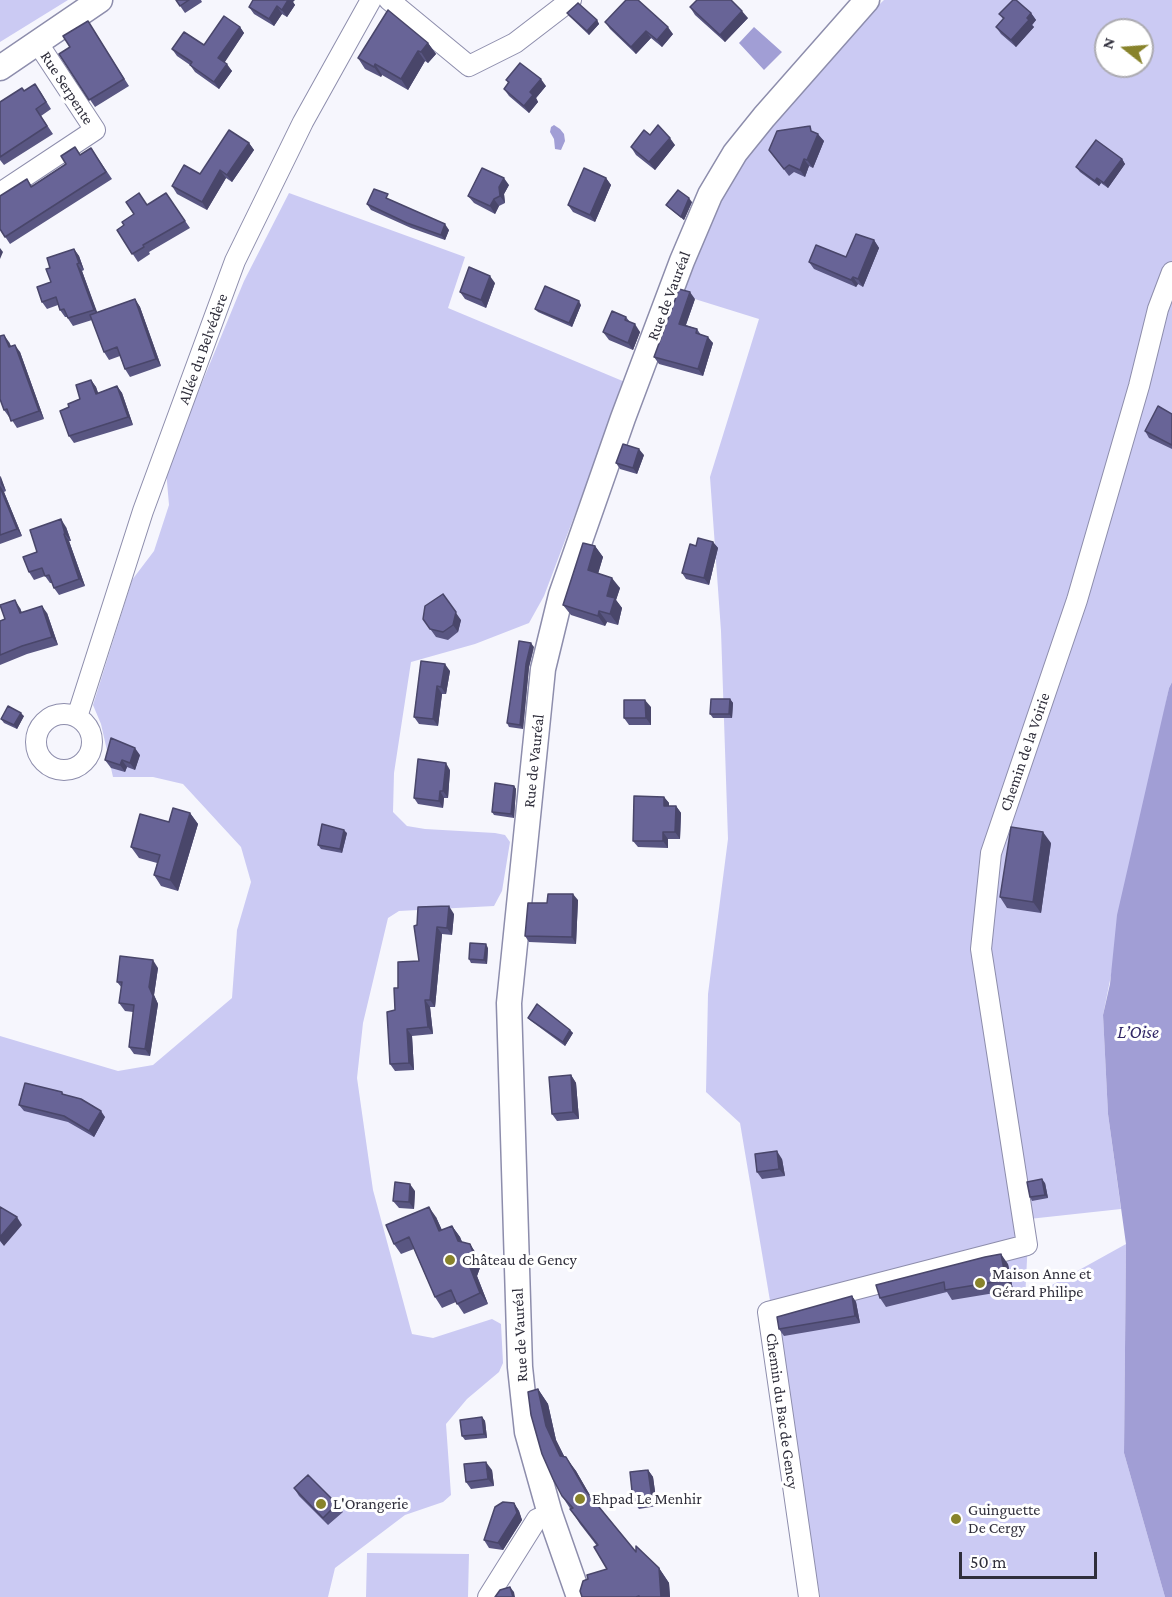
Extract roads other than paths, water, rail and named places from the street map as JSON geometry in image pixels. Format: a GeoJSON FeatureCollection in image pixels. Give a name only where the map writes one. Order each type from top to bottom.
{"type":"FeatureCollection","features":[{"type":"Feature","properties":{"kind":"street"},"geometry":{"type":"LineString","coordinates":[[0,68],[100,0]]}},
{"type":"Feature","properties":{"kind":"street","name":"Allée du Belvédère"},"geometry":{"type":"LineString","coordinates":[[77,717],[143,511],[235,261],[303,122],[371,0]]}},
{"type":"Feature","properties":{"kind":"street"},"geometry":{"type":"LineString","coordinates":[[389,0],[469,66],[515,43],[571,0]]}},
{"type":"Feature","properties":{"kind":"street","name":"Rue de Vauréal"},"geometry":{"type":"LineString","coordinates":[[579,1597],[550,1514],[527,1432],[520,1367],[509,1003],[543,669],[561,595],[622,418],[682,261],[710,195],[742,144],[867,0]]}},
{"type":"Feature","properties":{"kind":"street","name":"Rue Serpente"},"geometry":{"type":"LineString","coordinates":[[0,193],[94,130],[38,42]]}},
{"type":"Feature","properties":{"kind":"street","name":"Chemin de la Voirie"},"geometry":{"type":"LineString","coordinates":[[1027,1245],[981,949],[991,853],[1077,600],[1139,386],[1158,309],[1172,273]]}},
{"type":"Feature","properties":{"kind":"street","name":"Chemin du Bac de Gency"},"geometry":{"type":"LineString","coordinates":[[809,1597],[768,1312],[1027,1245]]}},
{"type":"Feature","properties":{"kind":"street"},"geometry":{"type":"LineString","coordinates":[[488,1597],[537,1519],[550,1514]]}},
{"type":"Feature","properties":{"kind":"water"},"geometry":{"type":"Polygon","coordinates":[[[754,27],[782,52],[764,70],[739,43],[754,27]]]}},
{"type":"Feature","properties":{"kind":"water"},"geometry":{"type":"Polygon","coordinates":[[[554,125],[564,134],[565,141],[561,150],[555,149],[554,139],[550,132],[554,125]]]}},
{"type":"Feature","properties":{"kind":"water","name":"L’Oise"},"geometry":{"type":"Polygon","coordinates":[[[1172,682],[1172,1597],[1165,1597],[1124,1453],[1126,1244],[1108,1114],[1103,1015],[1110,984],[1117,915],[1172,682]]]}},
{"type":"Feature","properties":{"kind":"place","name":"Château de Gency"},"geometry":{"type":"Point","coordinates":[450,1260]}},
{"type":"Feature","properties":{"kind":"place","name":"Maison Anne et Gérard Philipe"},"geometry":{"type":"Point","coordinates":[980,1283]}},
{"type":"Feature","properties":{"kind":"place","name":"Ehpad Le Menhir"},"geometry":{"type":"Point","coordinates":[580,1499]}},
{"type":"Feature","properties":{"kind":"place","name":"L'Orangerie"},"geometry":{"type":"Point","coordinates":[321,1504]}},
{"type":"Feature","properties":{"kind":"place","name":"Guinguette De Cergy"},"geometry":{"type":"Point","coordinates":[956,1519]}}]}
